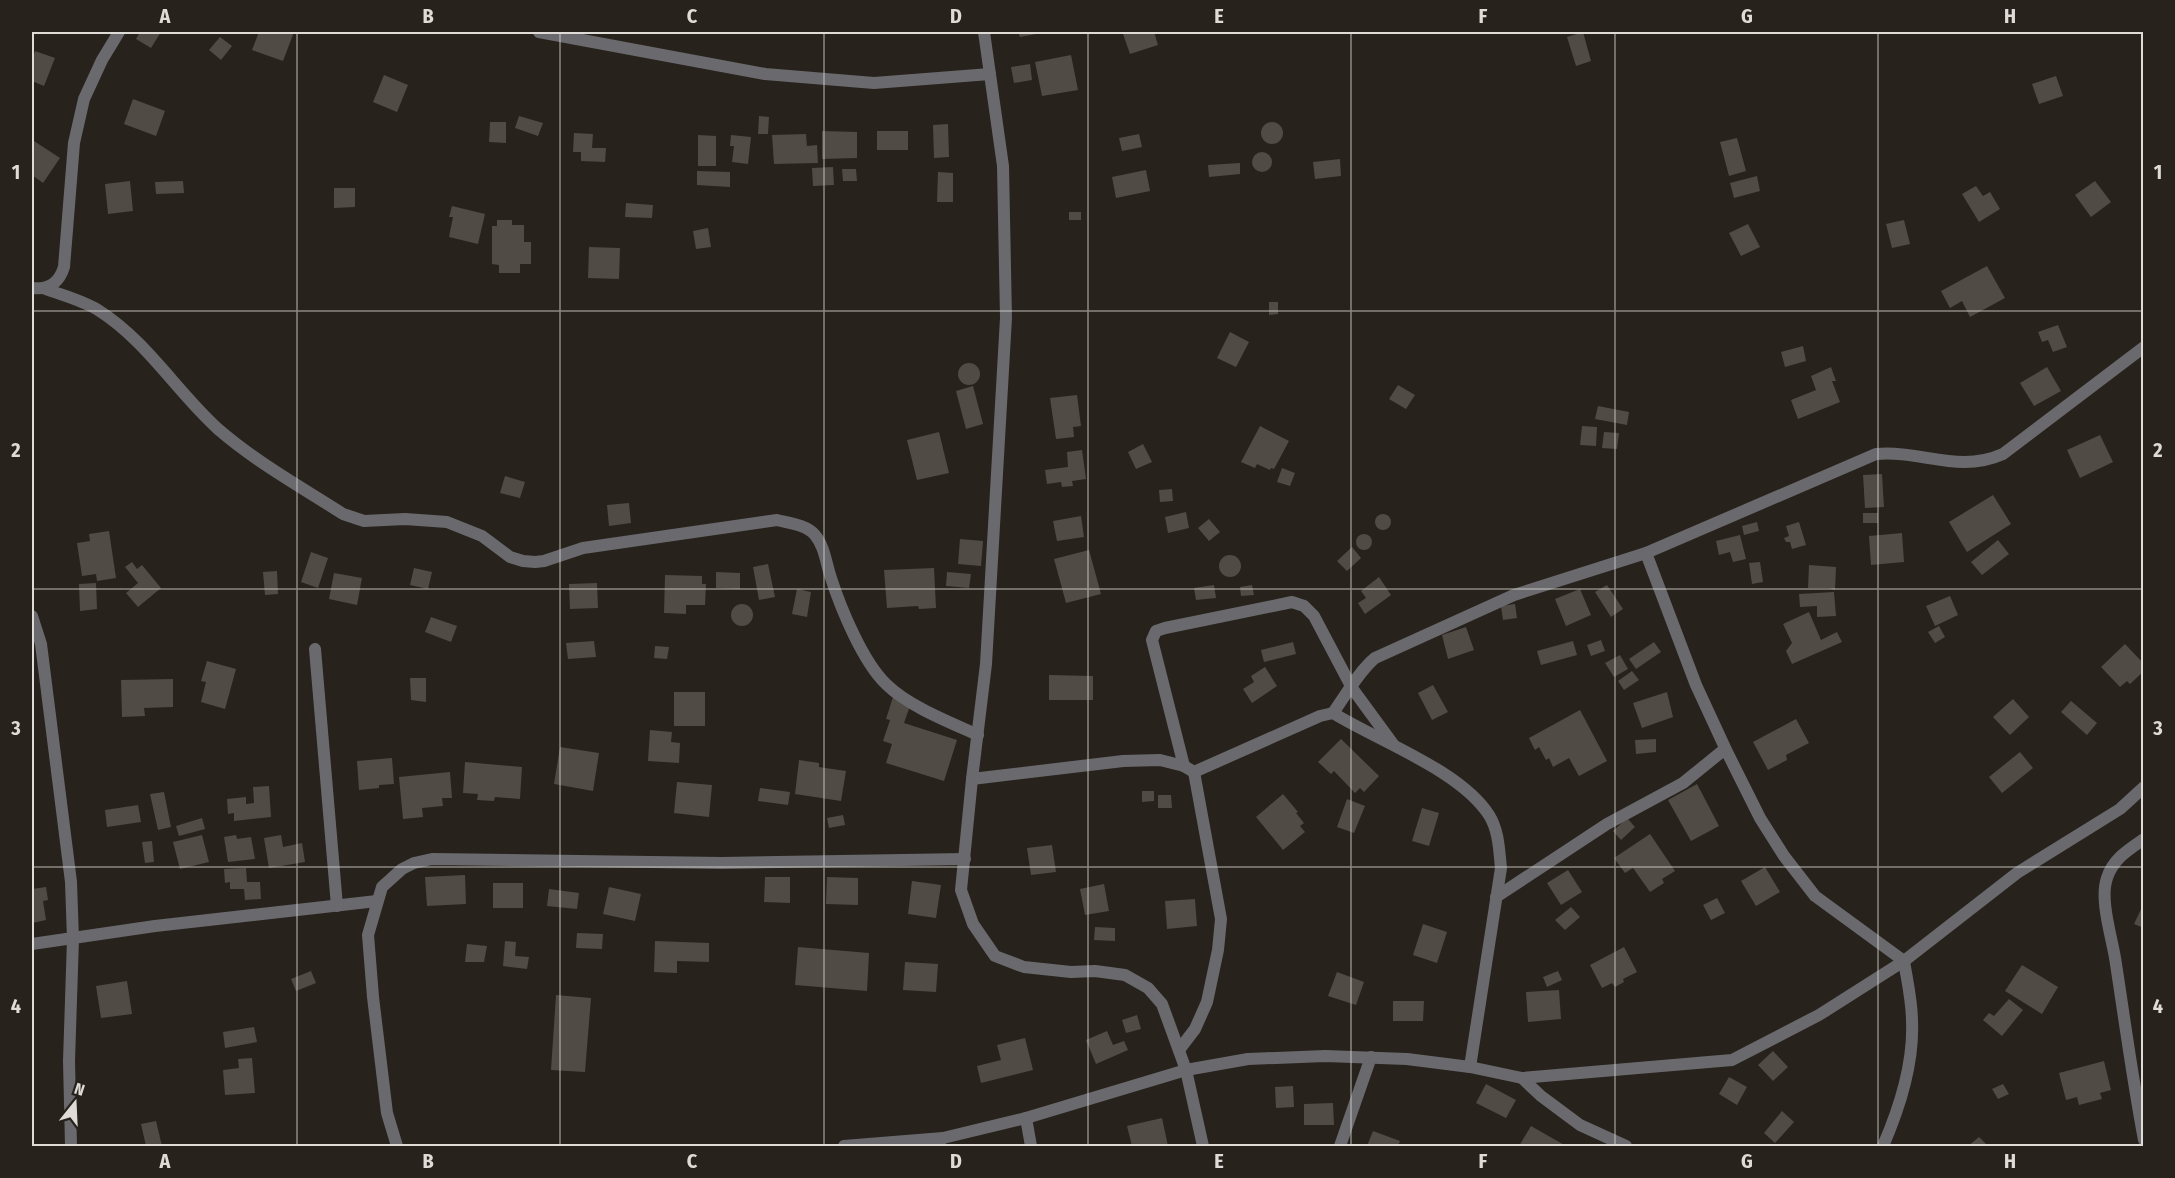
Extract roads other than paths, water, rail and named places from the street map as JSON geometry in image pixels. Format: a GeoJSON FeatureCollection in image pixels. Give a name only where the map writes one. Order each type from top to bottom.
{"type":"FeatureCollection","features":[{"type":"Feature","properties":{"kind":"street"},"geometry":{"type":"LineString","coordinates":[[37,288],[52,286],[60,278],[64,267],[74,143],[84,99],[102,60],[119,32]]}},
{"type":"Feature","properties":{"kind":"street"},"geometry":{"type":"LineString","coordinates":[[539,32],[765,74],[874,83],[990,74]]}},
{"type":"Feature","properties":{"kind":"street"},"geometry":{"type":"LineString","coordinates":[[984,32],[1003,166],[1006,318],[986,663],[961,890],[973,924],[995,956],[1024,967],[1125,975],[1149,988],[1162,1004],[1186,1070],[1203,1146]]}},
{"type":"Feature","properties":{"kind":"street"},"geometry":{"type":"LineString","coordinates":[[37,288],[91,306],[117,323],[218,429],[271,468],[343,514],[355,519],[447,522],[482,536],[510,557],[535,562],[583,548],[777,520],[806,528],[814,534],[822,547],[832,581],[865,658],[886,685],[928,713],[978,735]]}},
{"type":"Feature","properties":{"kind":"street"},"geometry":{"type":"LineString","coordinates":[[972,779],[1123,761],[1160,760],[1189,769],[1320,716],[1333,713],[1365,666],[1375,658],[1514,595],[1646,553],[1876,454],[1896,452],[1959,464],[1987,462],[2003,454],[2144,347]]}},
{"type":"Feature","properties":{"kind":"street"},"geometry":{"type":"LineString","coordinates":[[1646,553],[1696,685],[1725,749],[1760,818],[1784,856],[1815,896],[1904,961],[1912,1020],[1910,1064],[1895,1119],[1883,1146]]}},
{"type":"Feature","properties":{"kind":"street"},"geometry":{"type":"LineString","coordinates":[[1179,1050],[1195,1029],[1207,1002],[1218,950],[1221,919],[1189,769],[1152,640],[1156,631],[1165,627],[1292,602],[1304,606],[1314,616],[1352,688],[1393,745]]}},
{"type":"Feature","properties":{"kind":"street"},"geometry":{"type":"LineString","coordinates":[[32,616],[41,644],[71,882],[73,939],[69,1061],[71,1146]]}},
{"type":"Feature","properties":{"kind":"street"},"geometry":{"type":"LineString","coordinates":[[315,649],[337,906]]}},
{"type":"Feature","properties":{"kind":"street"},"geometry":{"type":"LineString","coordinates":[[1333,713],[1455,781],[1475,797],[1489,816],[1498,837],[1501,868],[1470,1067]]}},
{"type":"Feature","properties":{"kind":"street"},"geometry":{"type":"LineString","coordinates":[[1496,897],[1607,824],[1683,783],[1725,749]]}},
{"type":"Feature","properties":{"kind":"street"},"geometry":{"type":"LineString","coordinates":[[844,1146],[939,1142],[1186,1070],[1248,1059],[1325,1056],[1407,1059],[1470,1067],[1522,1078],[1732,1060],[1819,1015],[1904,961],[2017,873],[2120,809],[2144,787]]}},
{"type":"Feature","properties":{"kind":"street"},"geometry":{"type":"LineString","coordinates":[[2144,839],[2122,854],[2111,867],[2106,880],[2106,916],[2116,962],[2125,1034],[2144,1140]]}},
{"type":"Feature","properties":{"kind":"street"},"geometry":{"type":"LineString","coordinates":[[398,1146],[387,1113],[368,935],[382,887],[414,863],[432,859],[722,864],[965,859]]}},
{"type":"Feature","properties":{"kind":"street"},"geometry":{"type":"LineString","coordinates":[[32,944],[155,926],[377,901]]}},
{"type":"Feature","properties":{"kind":"street"},"geometry":{"type":"LineString","coordinates":[[1340,1146],[1371,1057]]}},
{"type":"Feature","properties":{"kind":"street"},"geometry":{"type":"LineString","coordinates":[[1522,1078],[1541,1096],[1580,1125],[1626,1146]]}},
{"type":"Feature","properties":{"kind":"street"},"geometry":{"type":"LineString","coordinates":[[1026,1118],[1031,1146]]}}]}
